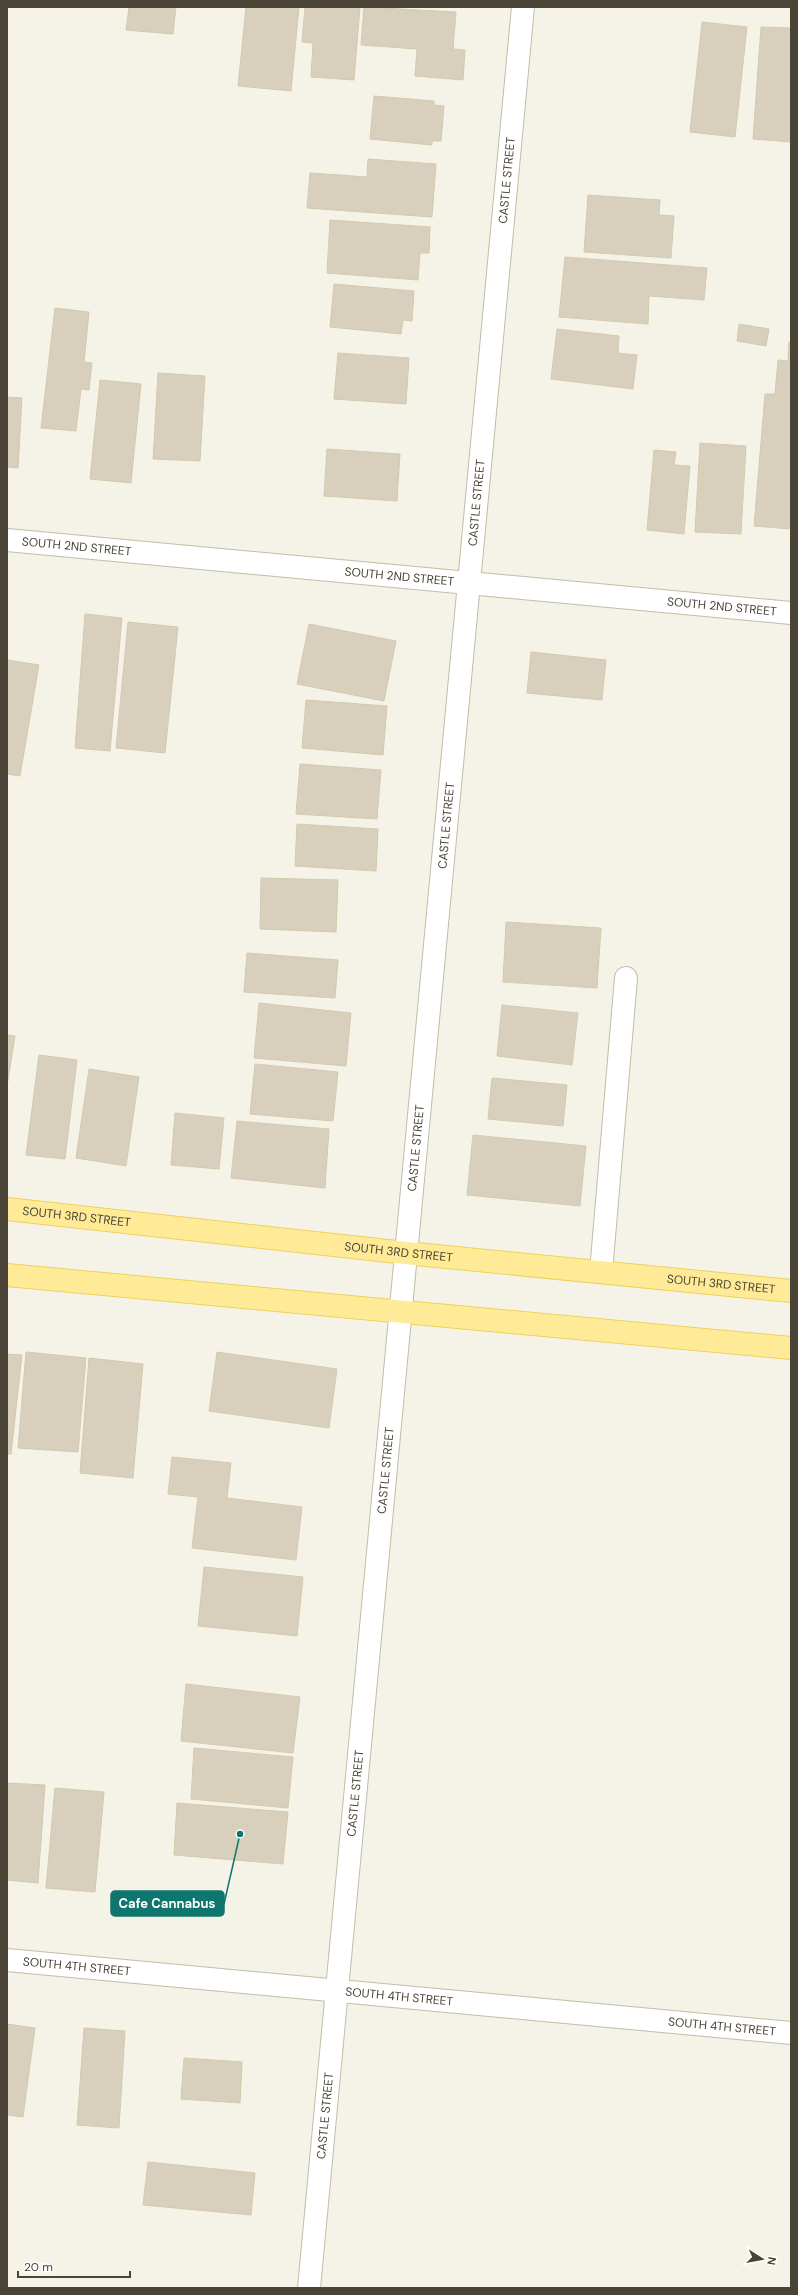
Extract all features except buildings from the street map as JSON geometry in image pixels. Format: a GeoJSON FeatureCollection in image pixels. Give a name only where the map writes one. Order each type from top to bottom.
{"type":"FeatureCollection","features":[{"type":"Feature","properties":{"kind":"main road","name":"SOUTH 3RD STREET"},"geometry":{"type":"LineString","coordinates":[[7,1210],[406,1253],[791,1291]]}},
{"type":"Feature","properties":{"kind":"main road"},"geometry":{"type":"LineString","coordinates":[[7,1275],[401,1313],[791,1348]]}},
{"type":"Feature","properties":{"kind":"street","name":"CASTLE STREET"},"geometry":{"type":"LineString","coordinates":[[309,2288],[523,7]]}},
{"type":"Feature","properties":{"kind":"street","name":"SOUTH 2ND STREET"},"geometry":{"type":"LineString","coordinates":[[7,540],[791,613]]}},
{"type":"Feature","properties":{"kind":"street"},"geometry":{"type":"LineString","coordinates":[[601,1272],[626,978]]}},
{"type":"Feature","properties":{"kind":"street","name":"SOUTH 4TH STREET"},"geometry":{"type":"LineString","coordinates":[[7,1960],[791,2033]]}},
{"type":"Feature","properties":{"kind":"place","name":"Cafe Cannabus"},"geometry":{"type":"Point","coordinates":[240,1834]}}]}
